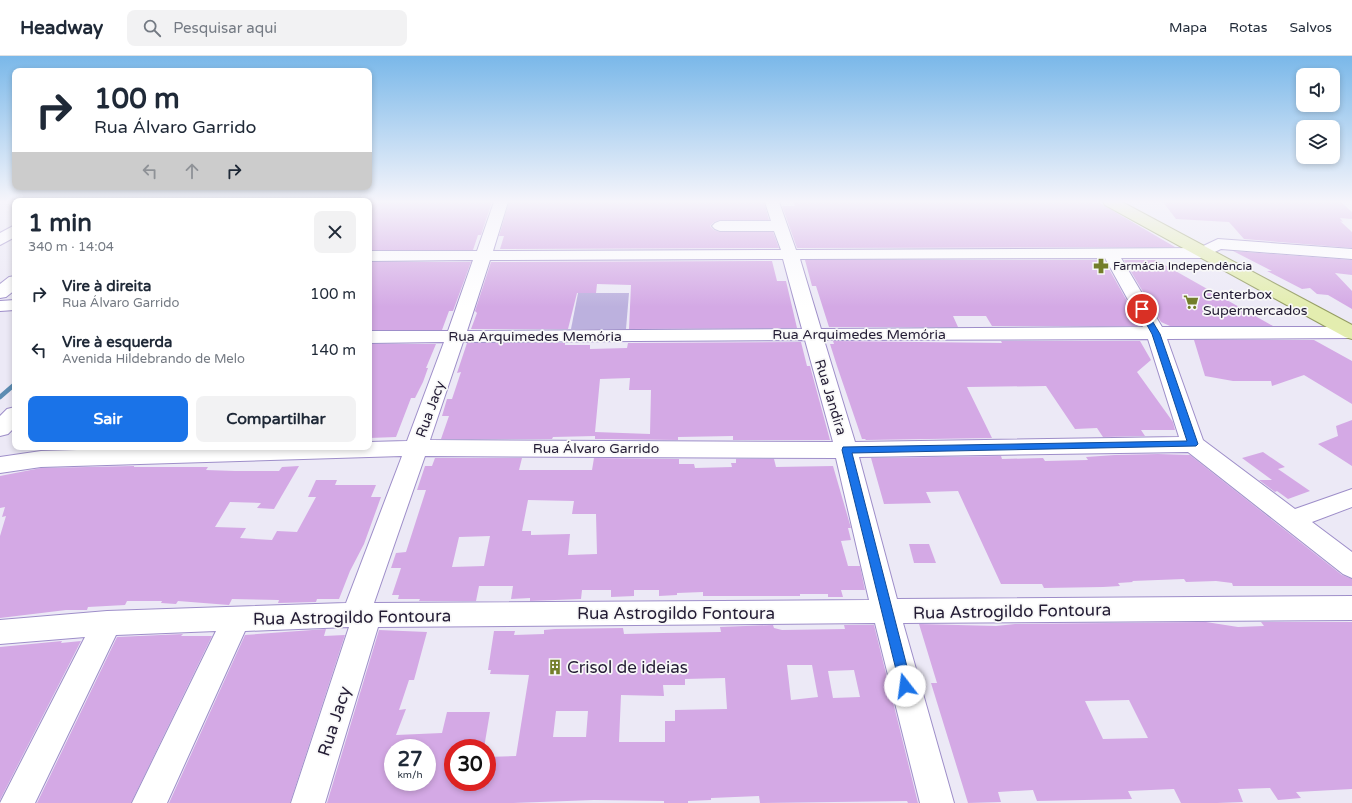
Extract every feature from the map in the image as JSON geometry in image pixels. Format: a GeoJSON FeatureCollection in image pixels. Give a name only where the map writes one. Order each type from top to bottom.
{"type":"FeatureCollection","features":[{"type":"Feature","properties":{"kind":"main road"},"geometry":{"type":"LineString","coordinates":[[1180,237],[1351,328]]}},
{"type":"Feature","properties":{"kind":"main road"},"geometry":{"type":"LineString","coordinates":[[1186,237],[1207,250]]}},
{"type":"Feature","properties":{"kind":"street","name":"Rua Jacy"},"geometry":{"type":"LineString","coordinates":[[308,803],[362,615],[415,448],[456,336],[489,237]]}},
{"type":"Feature","properties":{"kind":"street","name":"Rua Jandira"},"geometry":{"type":"LineString","coordinates":[[784,237],[846,450],[886,612],[936,803]]}},
{"type":"Feature","properties":{"kind":"street"},"geometry":{"type":"LineString","coordinates":[[372,256],[1169,253],[1207,250],[1218,244],[1352,254]]}},
{"type":"Feature","properties":{"kind":"street"},"geometry":{"type":"LineString","coordinates":[[0,249],[12,249]]}},
{"type":"Feature","properties":{"kind":"street"},"geometry":{"type":"LineString","coordinates":[[1110,253],[1156,334],[1193,444],[1352,567]]}},
{"type":"Feature","properties":{"kind":"street"},"geometry":{"type":"LineString","coordinates":[[1169,253],[1186,262]]}},
{"type":"Feature","properties":{"kind":"street"},"geometry":{"type":"LineString","coordinates":[[0,294],[12,284]]}},
{"type":"Feature","properties":{"kind":"street"},"geometry":{"type":"LineString","coordinates":[[0,306],[12,305]]}},
{"type":"Feature","properties":{"kind":"street"},"geometry":{"type":"LineString","coordinates":[[1294,322],[1309,332]]}},
{"type":"Feature","properties":{"kind":"street","name":"Rua Arquimedes Memória"},"geometry":{"type":"LineString","coordinates":[[372,337],[812,334],[1156,334],[1309,332],[1351,328]]}},
{"type":"Feature","properties":{"kind":"street"},"geometry":{"type":"LineString","coordinates":[[0,429],[12,417]]}},
{"type":"Feature","properties":{"kind":"street","name":"Rua Álvaro Garrido"},"geometry":{"type":"LineString","coordinates":[[372,449],[415,448],[846,450],[1193,444]]}},
{"type":"Feature","properties":{"kind":"street","name":"Rua Álvaro Garrido"},"geometry":{"type":"LineString","coordinates":[[0,465],[41,459],[347,450]]}},
{"type":"Feature","properties":{"kind":"street"},"geometry":{"type":"LineString","coordinates":[[1292,520],[1352,498]]}},
{"type":"Feature","properties":{"kind":"street","name":"Rua Astrogildo Fontoura"},"geometry":{"type":"LineString","coordinates":[[0,632],[107,623],[362,615],[1352,608]]}},
{"type":"Feature","properties":{"kind":"street"},"geometry":{"type":"LineString","coordinates":[[149,803],[236,620]]}},
{"type":"Feature","properties":{"kind":"street"},"geometry":{"type":"LineString","coordinates":[[17,803],[107,623]]}},
{"type":"Feature","properties":{"kind":"shaded area"},"geometry":{"type":"Polygon","coordinates":[[[578,293],[629,293],[626,329],[571,329],[578,293]]]}},
{"type":"Feature","properties":{"kind":"building"},"geometry":{"type":"Polygon","coordinates":[[[372,237],[477,237],[473,250],[372,250],[372,237]]]}},
{"type":"Feature","properties":{"kind":"building"},"geometry":{"type":"Polygon","coordinates":[[[504,237],[775,237],[779,248],[500,249],[504,237]]]}},
{"type":"Feature","properties":{"kind":"building"},"geometry":{"type":"Polygon","coordinates":[[[793,237],[1158,237],[1175,247],[797,248],[793,237]]]}},
{"type":"Feature","properties":{"kind":"building"},"geometry":{"type":"Polygon","coordinates":[[[1242,237],[1352,237],[1352,248],[1244,239],[1242,237]]]}},
{"type":"Feature","properties":{"kind":"building"},"geometry":{"type":"Polygon","coordinates":[[[1233,251],[1352,260],[1352,275],[1335,273],[1352,291],[1352,309],[1328,295],[1317,294],[1310,288],[1302,289],[1267,271],[1272,271],[1233,251]]]}},
{"type":"Feature","properties":{"kind":"building"},"geometry":{"type":"Polygon","coordinates":[[[805,260],[1104,260],[1132,310],[1125,307],[1139,326],[992,326],[986,316],[953,316],[958,327],[829,327],[816,286],[812,286],[805,260]]]}},
{"type":"Feature","properties":{"kind":"building","name":"Centerbox Supermercados"},"geometry":{"type":"Polygon","coordinates":[[[1124,260],[1156,260],[1273,326],[1170,326],[1161,322],[1124,260]]]}},
{"type":"Feature","properties":{"kind":"building"},"geometry":{"type":"Polygon","coordinates":[[[772,261],[777,281],[786,281],[797,328],[629,329],[631,285],[597,284],[596,293],[577,293],[568,329],[471,329],[477,313],[475,311],[491,262],[772,261]]]}},
{"type":"Feature","properties":{"kind":"building"},"geometry":{"type":"Polygon","coordinates":[[[372,262],[471,262],[453,311],[449,311],[442,330],[372,330],[372,262]]]}},
{"type":"Feature","properties":{"kind":"building"},"geometry":{"type":"Polygon","coordinates":[[[1194,340],[1314,340],[1352,361],[1352,404],[1304,375],[1272,386],[1271,381],[1233,381],[1205,376],[1194,340]]]}},
{"type":"Feature","properties":{"kind":"building"},"geometry":{"type":"Polygon","coordinates":[[[833,341],[1002,343],[1001,341],[1140,341],[1151,360],[1137,372],[1173,422],[1175,430],[1141,430],[1145,436],[1103,437],[1097,428],[1075,429],[1046,386],[967,387],[992,438],[862,439],[830,344],[834,344],[833,341]]]}},
{"type":"Feature","properties":{"kind":"building"},"geometry":{"type":"Polygon","coordinates":[[[801,342],[807,366],[810,366],[830,440],[733,440],[733,436],[678,437],[678,440],[595,439],[595,436],[553,437],[552,439],[441,439],[449,416],[442,416],[447,399],[452,399],[461,372],[457,373],[467,343],[565,343],[565,345],[590,345],[590,349],[627,348],[628,343],[801,342]],[[630,378],[600,379],[595,432],[650,434],[651,390],[629,390],[630,378]]]}},
{"type":"Feature","properties":{"kind":"building"},"geometry":{"type":"Polygon","coordinates":[[[372,344],[436,344],[426,368],[428,368],[423,382],[415,398],[411,398],[396,437],[372,438],[372,344]]]}},
{"type":"Feature","properties":{"kind":"building"},"geometry":{"type":"Polygon","coordinates":[[[1352,420],[1352,466],[1318,444],[1338,436],[1336,426],[1352,420]]]}},
{"type":"Feature","properties":{"kind":"building"},"geometry":{"type":"Polygon","coordinates":[[[1263,452],[1285,467],[1278,469],[1310,491],[1288,499],[1277,491],[1275,492],[1259,480],[1272,480],[1242,458],[1263,452]]]}},
{"type":"Feature","properties":{"kind":"building"},"geometry":{"type":"Polygon","coordinates":[[[1115,455],[1190,455],[1342,575],[1352,579],[1352,586],[1233,586],[1232,583],[1216,581],[1186,582],[1184,579],[1132,581],[1133,582],[1118,583],[1120,586],[1103,587],[1044,588],[1042,584],[1001,584],[958,491],[926,492],[931,503],[884,504],[871,458],[1001,456],[1002,459],[1043,458],[1045,461],[1088,460],[1086,457],[1115,455]]]}},
{"type":"Feature","properties":{"kind":"building"},"geometry":{"type":"Polygon","coordinates":[[[435,458],[522,458],[519,470],[592,470],[594,458],[679,459],[679,464],[694,464],[695,468],[732,467],[731,463],[736,463],[736,459],[774,459],[776,467],[833,466],[851,528],[848,528],[851,540],[841,541],[848,566],[860,566],[865,590],[841,590],[843,597],[828,597],[828,594],[800,594],[800,596],[703,596],[703,592],[677,593],[677,595],[659,596],[659,590],[634,590],[634,596],[611,597],[611,590],[582,590],[581,599],[530,601],[530,598],[511,599],[513,586],[479,586],[476,601],[419,601],[420,599],[398,599],[399,595],[392,595],[401,568],[391,568],[396,553],[406,552],[426,490],[417,490],[425,466],[432,466],[435,458]],[[528,500],[522,531],[531,531],[531,535],[570,534],[568,555],[597,554],[596,514],[572,514],[574,501],[528,500]],[[490,536],[459,537],[452,567],[484,566],[490,536]]]}},
{"type":"Feature","properties":{"kind":"building"},"geometry":{"type":"Polygon","coordinates":[[[134,466],[208,467],[206,470],[279,471],[282,467],[299,466],[274,509],[257,508],[261,503],[230,502],[215,527],[246,528],[240,538],[272,540],[277,531],[297,532],[316,497],[308,497],[316,480],[337,480],[335,485],[376,485],[371,497],[381,497],[364,544],[350,571],[339,599],[317,599],[316,602],[278,603],[279,600],[232,599],[229,605],[178,601],[176,604],[161,603],[162,601],[127,601],[125,605],[88,607],[87,610],[66,610],[0,618],[0,536],[6,516],[2,517],[5,507],[0,508],[0,476],[41,468],[134,466]]]}},
{"type":"Feature","properties":{"kind":"building"},"geometry":{"type":"Polygon","coordinates":[[[909,544],[929,544],[936,563],[914,563],[909,544]]]}},
{"type":"Feature","properties":{"kind":"building"},"geometry":{"type":"Polygon","coordinates":[[[1206,622],[1238,627],[1264,626],[1261,622],[1352,622],[1352,789],[1296,792],[1301,798],[1278,800],[1270,788],[1238,789],[1243,802],[1217,803],[1181,803],[1174,789],[1128,791],[1132,799],[1037,801],[1033,790],[998,792],[1001,802],[968,803],[931,683],[937,683],[919,624],[996,626],[1015,624],[1206,622]],[[1129,700],[1085,701],[1103,739],[1148,738],[1129,700]]]}},
{"type":"Feature","properties":{"kind":"building"},"geometry":{"type":"Polygon","coordinates":[[[773,625],[774,628],[782,630],[845,629],[844,625],[874,625],[918,803],[908,803],[907,801],[760,803],[759,796],[711,798],[711,800],[688,801],[688,803],[664,803],[664,801],[594,800],[513,803],[327,803],[379,630],[427,632],[414,680],[409,680],[399,710],[406,709],[396,735],[442,733],[447,712],[490,712],[486,739],[444,739],[444,791],[496,791],[496,757],[516,756],[529,675],[490,674],[491,670],[488,670],[494,631],[515,631],[514,635],[544,634],[544,630],[555,629],[623,628],[624,634],[721,632],[720,627],[773,625]],[[787,665],[791,700],[818,697],[812,665],[787,665]],[[854,670],[828,671],[833,698],[860,697],[854,670]],[[725,678],[685,679],[685,685],[663,685],[664,696],[621,695],[619,742],[665,742],[665,721],[675,721],[675,710],[727,709],[725,678]],[[556,711],[553,737],[586,737],[588,711],[556,711]]]}},
{"type":"Feature","properties":{"kind":"building"},"geometry":{"type":"Polygon","coordinates":[[[326,629],[324,636],[345,635],[290,803],[169,803],[245,635],[326,629]]]}},
{"type":"Feature","properties":{"kind":"building"},"geometry":{"type":"Polygon","coordinates":[[[183,634],[181,636],[212,636],[131,803],[37,803],[117,637],[183,634]]]}},
{"type":"Feature","properties":{"kind":"building"},"geometry":{"type":"Polygon","coordinates":[[[62,641],[61,643],[81,641],[0,800],[0,647],[62,641]]]}},
{"type":"Feature","properties":{"kind":"waterway"},"geometry":{"type":"LineString","coordinates":[[0,397],[12,387]]}},
{"type":"Feature","properties":{"kind":"place","name":"Farmácia Independência"},"geometry":{"type":"Point","coordinates":[1101,266]}},
{"type":"Feature","properties":{"kind":"place","name":"Centerbox Supermercados"},"geometry":{"type":"Point","coordinates":[1191,302]}},
{"type":"Feature","properties":{"kind":"place","name":"Crisol de ideias"},"geometry":{"type":"Point","coordinates":[555,667]}},
{"type":"Feature","properties":{"kind":"route"},"geometry":{"type":"LineString","coordinates":[[905,686],[846,450],[1193,444],[1156,334],[1142,309]]}}]}
